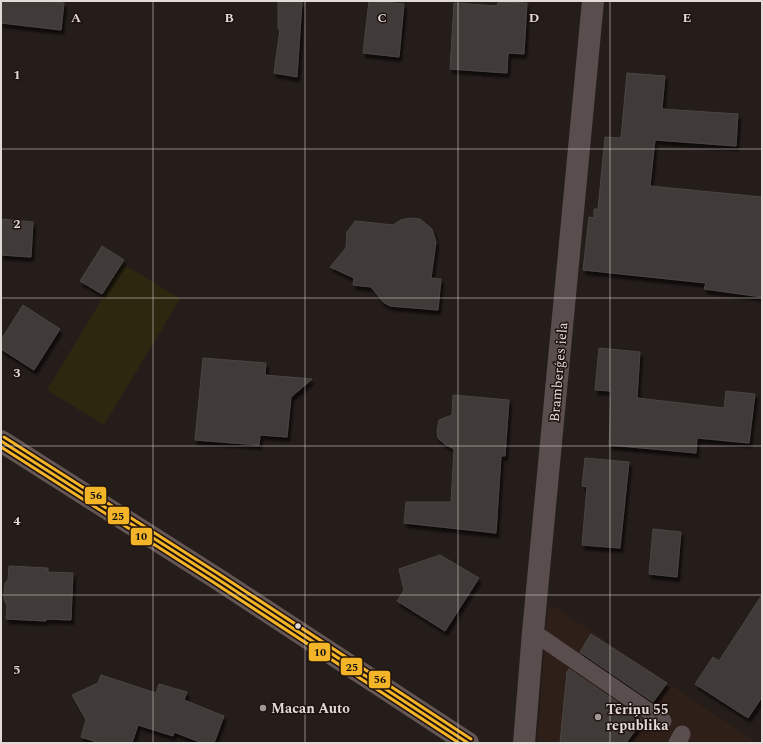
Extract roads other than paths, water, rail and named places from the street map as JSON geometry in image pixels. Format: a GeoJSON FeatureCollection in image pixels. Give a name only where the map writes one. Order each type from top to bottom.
{"type":"FeatureCollection","features":[{"type":"Feature","properties":{"kind":"main road"},"geometry":{"type":"LineString","coordinates":[[1,441],[216,578],[468,743]]}},
{"type":"Feature","properties":{"kind":"street","name":"Bramberģes iela"},"geometry":{"type":"LineString","coordinates":[[524,743],[533,632],[593,1]]}},
{"type":"Feature","properties":{"kind":"lane"},"geometry":{"type":"LineString","coordinates":[[533,632],[663,721]]}},
{"type":"Feature","properties":{"kind":"place","name":"Macan Auto"},"geometry":{"type":"Point","coordinates":[263,708]}},
{"type":"Feature","properties":{"kind":"place","name":"Tēriņu 55 republika"},"geometry":{"type":"Point","coordinates":[598,717]}}]}
